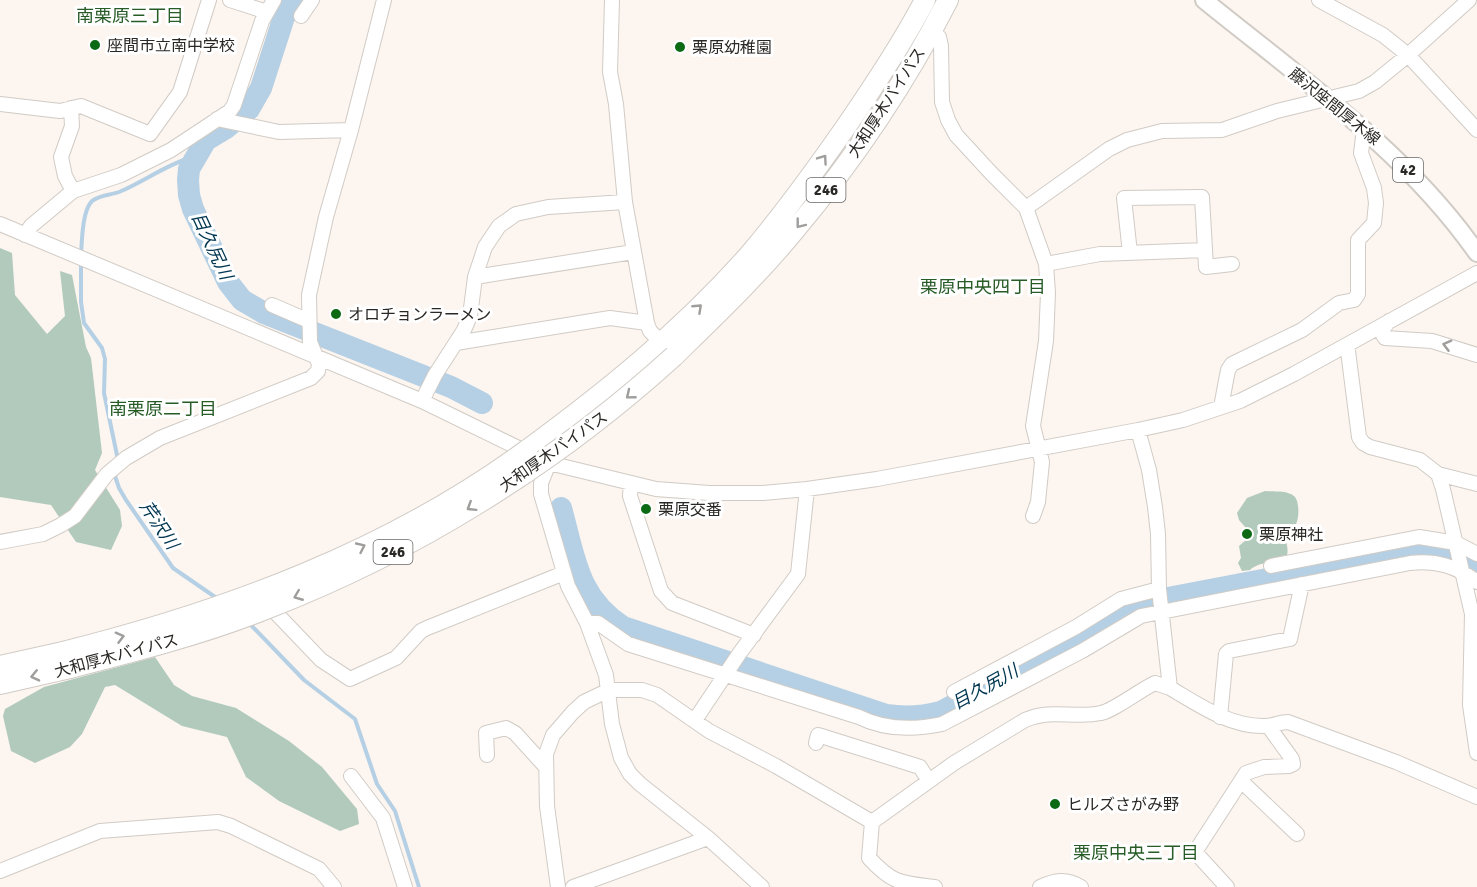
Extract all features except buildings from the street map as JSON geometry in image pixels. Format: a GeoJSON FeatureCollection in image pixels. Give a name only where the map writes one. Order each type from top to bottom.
{"type":"FeatureCollection","features":[{"type":"Feature","properties":{"kind":"highway","name":"大和厚木バイパス"},"geometry":{"type":"LineString","coordinates":[[663,349],[779,218],[857,110],[908,31],[925,0]]}},
{"type":"Feature","properties":{"kind":"highway","name":"大和厚木バイパス"},"geometry":{"type":"LineString","coordinates":[[0,684],[215,608],[311,571],[381,538],[423,516],[510,462],[663,349],[719,313],[794,232],[875,123],[932,32],[948,0]]}},
{"type":"Feature","properties":{"kind":"highway","name":"大和厚木バイパス"},"geometry":{"type":"LineString","coordinates":[[0,666],[67,660]]}},
{"type":"Feature","properties":{"kind":"main road","name":"藤沢座間厚木線"},"geometry":{"type":"LineString","coordinates":[[1204,0],[1364,129],[1413,175],[1455,220],[1477,252]]}},
{"type":"Feature","properties":{"kind":"street"},"geometry":{"type":"LineString","coordinates":[[0,104],[60,111],[81,106],[150,134],[180,92],[209,0]]}},
{"type":"Feature","properties":{"kind":"street"},"geometry":{"type":"LineString","coordinates":[[25,235],[31,226],[73,191],[121,175],[171,150],[220,120],[234,105],[270,6],[232,0]]}},
{"type":"Feature","properties":{"kind":"street"},"geometry":{"type":"LineString","coordinates":[[301,16],[312,0]]}},
{"type":"Feature","properties":{"kind":"street"},"geometry":{"type":"LineString","coordinates":[[0,542],[43,534],[75,516],[107,474],[160,438],[311,378],[318,371],[319,364],[310,342],[309,295],[326,217],[384,0]]}},
{"type":"Feature","properties":{"kind":"street"},"geometry":{"type":"LineString","coordinates":[[612,0],[610,72],[616,104],[625,202],[647,323],[663,349]]}},
{"type":"Feature","properties":{"kind":"street"},"geometry":{"type":"LineString","coordinates":[[1319,0],[1383,35],[1408,55],[1477,130]]}},
{"type":"Feature","properties":{"kind":"street"},"geometry":{"type":"LineString","coordinates":[[1026,208],[1109,149],[1127,140],[1162,131],[1222,130],[1276,111],[1359,91],[1375,82],[1408,55],[1464,2]]}},
{"type":"Feature","properties":{"kind":"street"},"geometry":{"type":"LineString","coordinates":[[932,32],[939,37],[941,46],[942,102],[948,120],[963,142],[1026,208],[1046,264],[1048,293],[1046,341],[1033,426],[1042,462],[1038,502],[1033,516]]}},
{"type":"Feature","properties":{"kind":"street"},"geometry":{"type":"LineString","coordinates":[[71,108],[72,126],[61,157],[64,176],[73,191]]}},
{"type":"Feature","properties":{"kind":"street"},"geometry":{"type":"LineString","coordinates":[[220,120],[291,132],[351,130]]}},
{"type":"Feature","properties":{"kind":"street"},"geometry":{"type":"LineString","coordinates":[[1221,407],[1228,370],[1232,364],[1302,330],[1339,303],[1354,300],[1358,294],[1358,240],[1374,223],[1376,203],[1374,188],[1361,153],[1364,129]]}},
{"type":"Feature","properties":{"kind":"street"},"geometry":{"type":"LineString","coordinates":[[1131,253],[1124,198],[1202,196],[1206,267],[1232,264]]}},
{"type":"Feature","properties":{"kind":"street"},"geometry":{"type":"LineString","coordinates":[[424,396],[470,316],[475,277],[485,247],[499,226],[516,214],[548,207],[625,202]]}},
{"type":"Feature","properties":{"kind":"street"},"geometry":{"type":"LineString","coordinates":[[0,224],[315,356],[424,396],[549,464],[656,489],[709,493],[763,493],[877,479],[1183,420],[1240,401],[1294,374],[1477,273]]}},
{"type":"Feature","properties":{"kind":"street"},"geometry":{"type":"LineString","coordinates":[[1046,264],[1100,254],[1205,250]]}},
{"type":"Feature","properties":{"kind":"street"},"geometry":{"type":"LineString","coordinates":[[475,277],[633,252]]}},
{"type":"Feature","properties":{"kind":"street"},"geometry":{"type":"LineString","coordinates":[[1393,339],[1392,332],[1398,321],[1424,302]]}},
{"type":"Feature","properties":{"kind":"street"},"geometry":{"type":"LineString","coordinates":[[272,305],[309,323]]}},
{"type":"Feature","properties":{"kind":"street"},"geometry":{"type":"LineString","coordinates":[[456,343],[610,318],[647,323]]}},
{"type":"Feature","properties":{"kind":"street"},"geometry":{"type":"LineString","coordinates":[[1390,320],[1383,329],[1385,338],[1432,341],[1477,355]]}},
{"type":"Feature","properties":{"kind":"street"},"geometry":{"type":"LineString","coordinates":[[1294,374],[1367,344],[1393,339]]}},
{"type":"Feature","properties":{"kind":"street"},"geometry":{"type":"LineString","coordinates":[[1348,351],[1359,437],[1363,443],[1370,447],[1420,460],[1438,474],[1477,484]]}},
{"type":"Feature","properties":{"kind":"street"},"geometry":{"type":"LineString","coordinates":[[1138,430],[1149,470],[1155,507],[1159,590],[1170,688]]}},
{"type":"Feature","properties":{"kind":"street"},"geometry":{"type":"LineString","coordinates":[[549,464],[541,483],[541,494],[568,586],[598,649],[609,690],[609,708],[621,758],[630,774],[640,784],[708,838],[762,887]]}},
{"type":"Feature","properties":{"kind":"street"},"geometry":{"type":"LineString","coordinates":[[1438,474],[1472,614],[1474,683],[1470,705],[1476,744]]}},
{"type":"Feature","properties":{"kind":"street"},"geometry":{"type":"LineString","coordinates":[[631,483],[630,496],[661,591],[666,598],[672,603],[753,635]]}},
{"type":"Feature","properties":{"kind":"street"},"geometry":{"type":"LineString","coordinates":[[695,720],[798,574],[807,489]]}},
{"type":"Feature","properties":{"kind":"street"},"geometry":{"type":"LineString","coordinates":[[1271,566],[1419,537],[1457,546],[1477,554]]}},
{"type":"Feature","properties":{"kind":"street"},"geometry":{"type":"LineString","coordinates":[[587,623],[598,623],[628,644],[727,673],[859,717],[870,723],[898,728],[928,727],[942,724],[1082,651],[1135,618],[1162,609],[1428,561],[1461,569],[1477,582]]}},
{"type":"Feature","properties":{"kind":"street"},"geometry":{"type":"LineString","coordinates":[[275,612],[321,660],[350,679],[396,658],[421,631],[427,628],[564,573]]}},
{"type":"Feature","properties":{"kind":"street"},"geometry":{"type":"LineString","coordinates":[[1220,717],[1226,654],[1229,651],[1290,639],[1302,585]]}},
{"type":"Feature","properties":{"kind":"street"},"geometry":{"type":"LineString","coordinates":[[954,692],[1076,627],[1120,599],[1159,590]]}},
{"type":"Feature","properties":{"kind":"street"},"geometry":{"type":"LineString","coordinates":[[935,887],[904,883],[885,876],[868,858],[872,822],[954,763],[1036,715],[1104,713],[1155,683],[1170,688],[1220,717],[1248,726],[1269,727],[1279,722],[1288,722],[1396,762],[1477,797]]}},
{"type":"Feature","properties":{"kind":"street"},"geometry":{"type":"LineString","coordinates":[[558,887],[547,806],[546,754],[553,735],[564,721],[584,702],[609,690],[650,692],[709,731],[776,766],[872,822]]}},
{"type":"Feature","properties":{"kind":"street"},"geometry":{"type":"LineString","coordinates":[[1227,887],[1195,852],[1246,773],[1264,767],[1293,764],[1292,759],[1269,727]]}},
{"type":"Feature","properties":{"kind":"street"},"geometry":{"type":"LineString","coordinates":[[487,755],[486,733],[506,728],[515,733],[545,766]]}},
{"type":"Feature","properties":{"kind":"street"},"geometry":{"type":"LineString","coordinates":[[816,743],[819,735],[920,767],[929,781]]}},
{"type":"Feature","properties":{"kind":"street"},"geometry":{"type":"LineString","coordinates":[[351,776],[383,818],[405,887]]}},
{"type":"Feature","properties":{"kind":"street"},"geometry":{"type":"LineString","coordinates":[[1241,781],[1297,834]]}},
{"type":"Feature","properties":{"kind":"street"},"geometry":{"type":"LineString","coordinates":[[0,871],[100,831],[218,822],[231,826],[319,869],[334,887]]}},
{"type":"Feature","properties":{"kind":"street"},"geometry":{"type":"LineString","coordinates":[[573,887],[708,838]]}},
{"type":"Feature","properties":{"kind":"street"},"geometry":{"type":"LineString","coordinates":[[1040,887],[1059,880],[1070,880],[1080,887]]}},
{"type":"Feature","properties":{"kind":"green space"},"geometry":{"type":"Polygon","coordinates":[[[0,248],[12,253],[15,295],[47,334],[65,316],[60,271],[72,275],[86,347],[91,358],[102,453],[95,470],[120,510],[122,526],[111,550],[76,542],[51,505],[0,497],[0,248]]]}},
{"type":"Feature","properties":{"kind":"green space"},"geometry":{"type":"Polygon","coordinates":[[[1265,491],[1284,492],[1294,496],[1298,507],[1297,522],[1293,528],[1285,532],[1286,559],[1242,571],[1238,563],[1241,558],[1239,546],[1246,540],[1246,528],[1239,520],[1237,513],[1247,498],[1265,491]]]}},
{"type":"Feature","properties":{"kind":"green space"},"geometry":{"type":"Polygon","coordinates":[[[155,657],[174,685],[192,696],[236,708],[289,741],[322,767],[357,809],[359,824],[340,831],[279,801],[246,777],[227,737],[182,726],[115,685],[105,687],[82,734],[70,747],[35,763],[11,751],[3,716],[5,709],[44,687],[155,657]]]}},
{"type":"Feature","properties":{"kind":"waterway","name":"目久尻川"},"geometry":{"type":"LineString","coordinates":[[293,0],[284,17],[261,88],[249,109],[226,128],[206,140],[189,169],[189,195],[193,209],[228,282],[242,300],[264,313],[451,387],[482,403]]}},
{"type":"Feature","properties":{"kind":"waterway","name":"芹沢川"},"geometry":{"type":"LineString","coordinates":[[81,255],[84,219],[92,201],[129,188],[175,163],[195,156]]}},
{"type":"Feature","properties":{"kind":"waterway","name":"芹沢川"},"geometry":{"type":"LineString","coordinates":[[81,263],[81,302],[84,323],[102,348],[105,359],[104,393],[118,460]]}},
{"type":"Feature","properties":{"kind":"waterway","name":"芹沢川"},"geometry":{"type":"LineString","coordinates":[[117,471],[115,476],[119,488],[173,568],[218,599]]}},
{"type":"Feature","properties":{"kind":"waterway","name":"目久尻川"},"geometry":{"type":"LineString","coordinates":[[561,508],[575,560],[587,589],[596,603],[623,627],[886,715],[900,716],[921,716],[941,712],[1087,633],[1125,609],[1147,602],[1414,551],[1437,551],[1473,563],[1477,567]]}},
{"type":"Feature","properties":{"kind":"waterway","name":"芹沢川"},"geometry":{"type":"LineString","coordinates":[[248,622],[304,680],[355,719],[377,784],[395,811],[419,887]]}},
{"type":"Feature","properties":{"kind":"place","name":"座間市立南中学校"},"geometry":{"type":"Point","coordinates":[95,45]}},
{"type":"Feature","properties":{"kind":"place","name":"栗原幼稚園"},"geometry":{"type":"Point","coordinates":[680,47]}},
{"type":"Feature","properties":{"kind":"place","name":"オロチョンラーメン"},"geometry":{"type":"Point","coordinates":[336,314]}},
{"type":"Feature","properties":{"kind":"place","name":"栗原交番"},"geometry":{"type":"Point","coordinates":[646,509]}},
{"type":"Feature","properties":{"kind":"place","name":"栗原神社"},"geometry":{"type":"Point","coordinates":[1247,534]}},
{"type":"Feature","properties":{"kind":"place","name":"ヒルズさがみ野"},"geometry":{"type":"Point","coordinates":[1055,804]}},
{"type":"Feature","properties":{"kind":"district","name":"南栗原三丁目"},"geometry":{"type":"Point","coordinates":[130,16]}},
{"type":"Feature","properties":{"kind":"district","name":"栗原中央四丁目"},"geometry":{"type":"Point","coordinates":[983,287]}},
{"type":"Feature","properties":{"kind":"district","name":"南栗原二丁目"},"geometry":{"type":"Point","coordinates":[163,409]}},
{"type":"Feature","properties":{"kind":"district","name":"栗原中央三丁目"},"geometry":{"type":"Point","coordinates":[1136,853]}}]}
